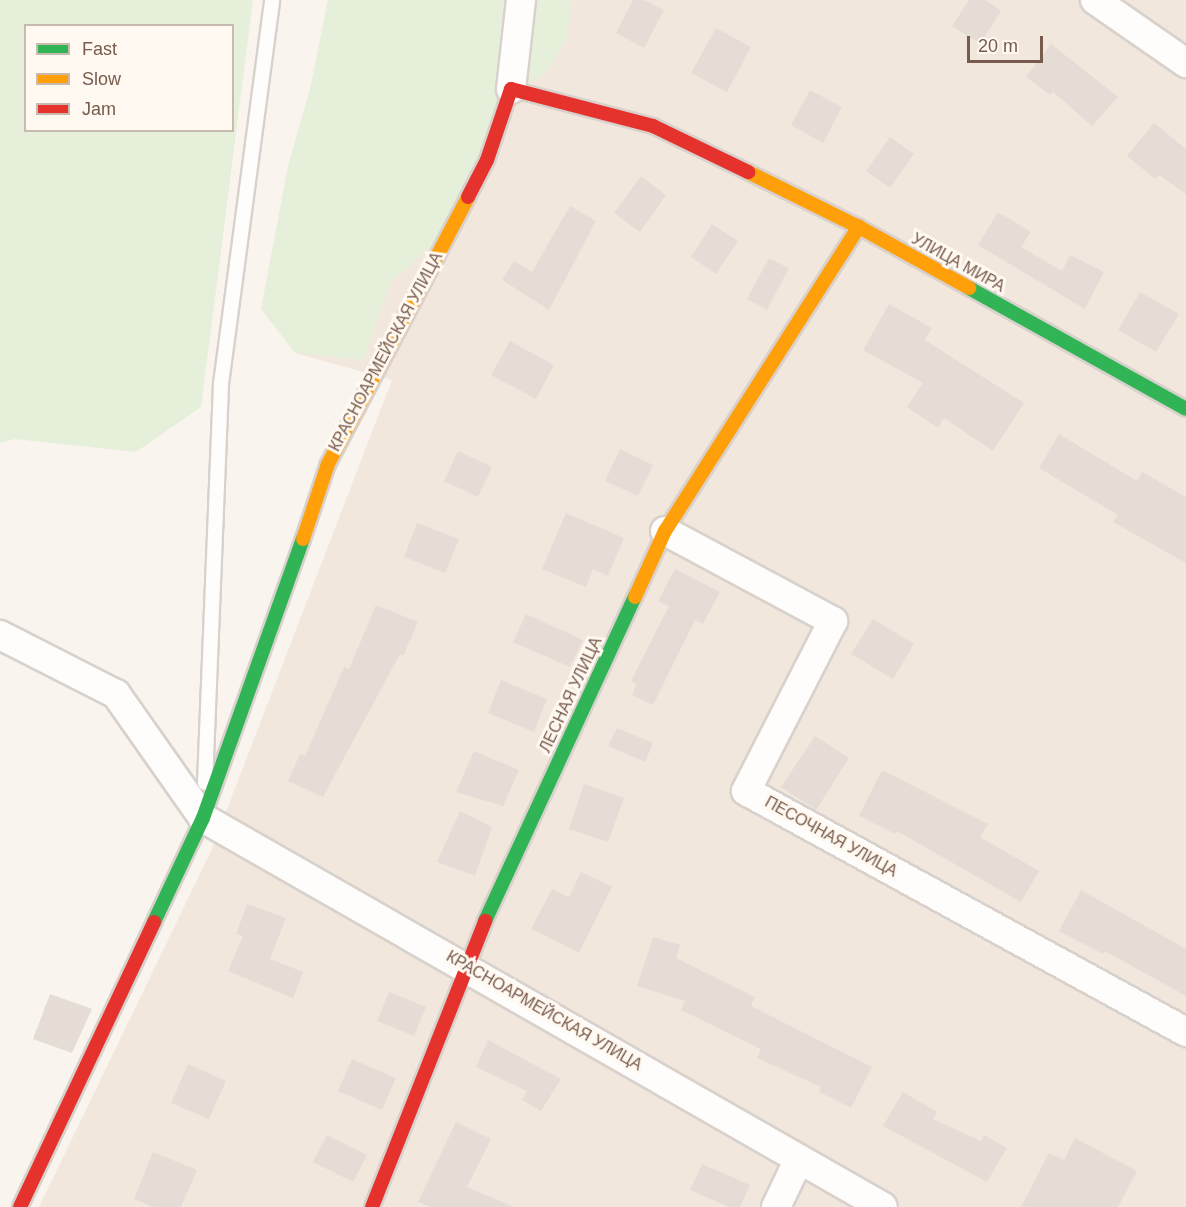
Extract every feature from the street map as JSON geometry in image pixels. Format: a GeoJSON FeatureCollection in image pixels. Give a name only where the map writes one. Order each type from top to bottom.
{"type":"FeatureCollection","features":[{"type":"Feature","properties":{"kind":"street"},"geometry":{"type":"LineString","coordinates":[[511,89],[521,0]]}},
{"type":"Feature","properties":{"kind":"street"},"geometry":{"type":"LineString","coordinates":[[1095,0],[1186,63]]}},
{"type":"Feature","properties":{"kind":"street","name":"КРАСНОАРМЕЙСКАЯ УЛИЦА"},"geometry":{"type":"LineString","coordinates":[[20,1207],[203,818],[328,464],[487,160],[511,89]]}},
{"type":"Feature","properties":{"kind":"street","name":"УЛИЦА МИРА"},"geometry":{"type":"LineString","coordinates":[[511,89],[653,126],[859,227],[1186,409]]}},
{"type":"Feature","properties":{"kind":"street","name":"ЛЕСНАЯ УЛИЦА"},"geometry":{"type":"LineString","coordinates":[[372,1207],[465,965],[664,531],[859,227]]}},
{"type":"Feature","properties":{"kind":"street","name":"ПЕСОЧНАЯ УЛИЦА"},"geometry":{"type":"LineString","coordinates":[[664,531],[833,621],[746,791],[1186,1032]]}},
{"type":"Feature","properties":{"kind":"street"},"geometry":{"type":"LineString","coordinates":[[0,635],[116,694],[203,818]]}},
{"type":"Feature","properties":{"kind":"street","name":"КРАСНОАРМЕЙСКАЯ УЛИЦА"},"geometry":{"type":"LineString","coordinates":[[203,818],[465,965],[884,1207]]}},
{"type":"Feature","properties":{"kind":"street"},"geometry":{"type":"LineString","coordinates":[[776,1207],[799,1159]]}},
{"type":"Feature","properties":{"kind":"lane"},"geometry":{"type":"LineString","coordinates":[[203,818],[221,384],[272,0]]}},
{"type":"Feature","properties":{"kind":"shaded area"},"geometry":{"type":"Polygon","coordinates":[[[511,0],[1186,0],[1186,1207],[39,1207],[211,851],[392,380],[295,353],[511,0]]]}},
{"type":"Feature","properties":{"kind":"green space"},"geometry":{"type":"Polygon","coordinates":[[[0,0],[253,0],[201,407],[136,452],[15,439],[0,443],[0,0]]]}},
{"type":"Feature","properties":{"kind":"green space"},"geometry":{"type":"Polygon","coordinates":[[[328,0],[571,0],[568,36],[544,75],[511,90],[451,228],[391,282],[363,360],[295,353],[261,309],[288,166],[311,85],[328,0]]]}},
{"type":"Feature","properties":{"kind":"building"},"geometry":{"type":"Polygon","coordinates":[[[633,0],[644,0],[664,10],[644,48],[616,33],[633,0]]]}},
{"type":"Feature","properties":{"kind":"building"},"geometry":{"type":"Polygon","coordinates":[[[969,0],[985,0],[1001,11],[980,44],[952,26],[969,0]]]}},
{"type":"Feature","properties":{"kind":"building"},"geometry":{"type":"Polygon","coordinates":[[[716,28],[751,47],[727,92],[691,73],[716,28]]]}},
{"type":"Feature","properties":{"kind":"building"},"geometry":{"type":"Polygon","coordinates":[[[1051,44],[1118,97],[1092,126],[1053,92],[1050,95],[1026,77],[1051,44]]]}},
{"type":"Feature","properties":{"kind":"building"},"geometry":{"type":"Polygon","coordinates":[[[810,90],[842,107],[823,143],[791,125],[810,90]]]}},
{"type":"Feature","properties":{"kind":"building"},"geometry":{"type":"Polygon","coordinates":[[[1154,123],[1186,149],[1186,194],[1159,175],[1155,179],[1127,156],[1154,123]]]}},
{"type":"Feature","properties":{"kind":"building"},"geometry":{"type":"Polygon","coordinates":[[[890,137],[914,154],[890,188],[866,171],[890,137]]]}},
{"type":"Feature","properties":{"kind":"building"},"geometry":{"type":"Polygon","coordinates":[[[641,176],[666,195],[640,232],[614,213],[641,176]]]}},
{"type":"Feature","properties":{"kind":"building"},"geometry":{"type":"Polygon","coordinates":[[[570,206],[596,221],[549,310],[502,280],[514,261],[532,272],[570,206]]]}},
{"type":"Feature","properties":{"kind":"building"},"geometry":{"type":"Polygon","coordinates":[[[998,212],[1031,232],[1021,247],[1062,271],[1070,255],[1104,272],[1085,309],[978,245],[998,212]]]}},
{"type":"Feature","properties":{"kind":"building"},"geometry":{"type":"Polygon","coordinates":[[[712,224],[738,241],[716,274],[691,257],[712,224]]]}},
{"type":"Feature","properties":{"kind":"building"},"geometry":{"type":"Polygon","coordinates":[[[769,258],[789,268],[767,310],[747,299],[769,258]]]}},
{"type":"Feature","properties":{"kind":"building"},"geometry":{"type":"Polygon","coordinates":[[[1140,292],[1179,314],[1156,352],[1118,330],[1140,292]]]}},
{"type":"Feature","properties":{"kind":"building"},"geometry":{"type":"Polygon","coordinates":[[[889,304],[932,328],[925,340],[1024,403],[993,451],[944,418],[938,428],[907,407],[923,383],[863,350],[889,304]]]}},
{"type":"Feature","properties":{"kind":"building"},"geometry":{"type":"Polygon","coordinates":[[[510,341],[554,365],[536,399],[491,375],[510,341]]]}},
{"type":"Feature","properties":{"kind":"building"},"geometry":{"type":"Polygon","coordinates":[[[1059,434],[1137,481],[1142,472],[1186,497],[1186,563],[1113,522],[1118,515],[1039,468],[1059,434]]]}},
{"type":"Feature","properties":{"kind":"building"},"geometry":{"type":"Polygon","coordinates":[[[620,449],[653,465],[638,496],[605,481],[620,449]]]}},
{"type":"Feature","properties":{"kind":"building"},"geometry":{"type":"Polygon","coordinates":[[[458,451],[492,467],[478,497],[444,481],[458,451]]]}},
{"type":"Feature","properties":{"kind":"building"},"geometry":{"type":"Polygon","coordinates":[[[566,513],[624,538],[608,576],[593,569],[586,587],[542,569],[566,513]]]}},
{"type":"Feature","properties":{"kind":"building"},"geometry":{"type":"Polygon","coordinates":[[[417,523],[459,539],[445,573],[404,557],[417,523]]]}},
{"type":"Feature","properties":{"kind":"building"},"geometry":{"type":"Polygon","coordinates":[[[675,569],[720,592],[703,624],[695,620],[653,705],[632,695],[636,684],[631,681],[669,606],[658,601],[675,569]]]}},
{"type":"Feature","properties":{"kind":"building"},"geometry":{"type":"Polygon","coordinates":[[[376,605],[418,622],[403,656],[400,654],[323,797],[288,781],[300,754],[305,756],[344,667],[349,669],[376,605]]]}},
{"type":"Feature","properties":{"kind":"building"},"geometry":{"type":"Polygon","coordinates":[[[526,614],[583,640],[570,667],[513,642],[526,614]]]}},
{"type":"Feature","properties":{"kind":"building"},"geometry":{"type":"Polygon","coordinates":[[[873,619],[914,644],[893,679],[851,654],[873,619]]]}},
{"type":"Feature","properties":{"kind":"building"},"geometry":{"type":"Polygon","coordinates":[[[501,680],[547,699],[534,732],[488,713],[501,680]]]}},
{"type":"Feature","properties":{"kind":"building"},"geometry":{"type":"Polygon","coordinates":[[[617,728],[653,743],[645,762],[608,746],[617,728]]]}},
{"type":"Feature","properties":{"kind":"building"},"geometry":{"type":"Polygon","coordinates":[[[815,736],[849,758],[816,810],[781,787],[815,736]]]}},
{"type":"Feature","properties":{"kind":"building"},"geometry":{"type":"Polygon","coordinates":[[[474,751],[519,770],[503,806],[456,792],[474,751]]]}},
{"type":"Feature","properties":{"kind":"building"},"geometry":{"type":"Polygon","coordinates":[[[882,770],[988,824],[980,837],[1039,871],[1021,902],[897,831],[895,834],[859,816],[882,770]]]}},
{"type":"Feature","properties":{"kind":"building"},"geometry":{"type":"Polygon","coordinates":[[[584,784],[624,798],[608,842],[569,829],[584,784]]]}},
{"type":"Feature","properties":{"kind":"building"},"geometry":{"type":"Polygon","coordinates":[[[460,811],[492,827],[475,876],[437,862],[460,811]]]}},
{"type":"Feature","properties":{"kind":"building"},"geometry":{"type":"Polygon","coordinates":[[[581,872],[612,887],[579,953],[531,929],[552,889],[569,897],[581,872]]]}},
{"type":"Feature","properties":{"kind":"building"},"geometry":{"type":"Polygon","coordinates":[[[1081,890],[1186,949],[1186,996],[1105,951],[1103,954],[1059,931],[1081,890]]]}},
{"type":"Feature","properties":{"kind":"building"},"geometry":{"type":"Polygon","coordinates":[[[247,904],[286,918],[270,959],[303,972],[293,998],[228,971],[243,936],[236,934],[247,904]]]}},
{"type":"Feature","properties":{"kind":"building"},"geometry":{"type":"Polygon","coordinates":[[[653,937],[680,945],[676,958],[755,997],[751,1006],[872,1067],[851,1108],[819,1092],[821,1087],[757,1058],[761,1049],[681,1010],[685,1001],[637,986],[653,937]]]}},
{"type":"Feature","properties":{"kind":"building"},"geometry":{"type":"Polygon","coordinates":[[[389,992],[426,1007],[414,1036],[377,1021],[389,992]]]}},
{"type":"Feature","properties":{"kind":"building"},"geometry":{"type":"Polygon","coordinates":[[[50,994],[92,1009],[72,1053],[33,1039],[50,994]]]}},
{"type":"Feature","properties":{"kind":"building"},"geometry":{"type":"Polygon","coordinates":[[[488,1040],[561,1079],[541,1111],[522,1100],[527,1091],[476,1067],[488,1040]]]}},
{"type":"Feature","properties":{"kind":"building"},"geometry":{"type":"Polygon","coordinates":[[[352,1059],[396,1078],[382,1110],[338,1091],[352,1059]]]}},
{"type":"Feature","properties":{"kind":"building"},"geometry":{"type":"Polygon","coordinates":[[[188,1064],[226,1081],[209,1119],[171,1103],[188,1064]]]}},
{"type":"Feature","properties":{"kind":"building"},"geometry":{"type":"Polygon","coordinates":[[[903,1092],[937,1112],[933,1119],[981,1141],[984,1135],[1007,1148],[987,1182],[883,1126],[903,1092]]]}},
{"type":"Feature","properties":{"kind":"building"},"geometry":{"type":"Polygon","coordinates":[[[456,1122],[491,1139],[467,1187],[514,1207],[430,1207],[418,1202],[456,1122]]]}},
{"type":"Feature","properties":{"kind":"building"},"geometry":{"type":"Polygon","coordinates":[[[327,1135],[367,1155],[353,1182],[313,1162],[327,1135]]]}},
{"type":"Feature","properties":{"kind":"building"},"geometry":{"type":"Polygon","coordinates":[[[1075,1138],[1137,1171],[1118,1207],[1021,1207],[1049,1153],[1064,1160],[1075,1138]]]}},
{"type":"Feature","properties":{"kind":"building"},"geometry":{"type":"Polygon","coordinates":[[[153,1152],[197,1170],[181,1207],[153,1207],[134,1199],[153,1152]]]}},
{"type":"Feature","properties":{"kind":"building"},"geometry":{"type":"Polygon","coordinates":[[[702,1164],[750,1185],[740,1207],[729,1207],[690,1190],[702,1164]]]}},
{"type":"Feature","properties":{"kind":"traffic: fast"},"geometry":{"type":"LineString","coordinates":[[969,288],[1186,409]]}},
{"type":"Feature","properties":{"kind":"traffic: fast"},"geometry":{"type":"LineString","coordinates":[[154,922],[203,818],[303,539]]}},
{"type":"Feature","properties":{"kind":"traffic: fast"},"geometry":{"type":"LineString","coordinates":[[485,921],[635,597]]}},
{"type":"Feature","properties":{"kind":"traffic: slow"},"geometry":{"type":"LineString","coordinates":[[748,172],[859,227],[969,288]]}},
{"type":"Feature","properties":{"kind":"traffic: slow"},"geometry":{"type":"LineString","coordinates":[[303,539],[328,464],[468,197]]}},
{"type":"Feature","properties":{"kind":"traffic: slow"},"geometry":{"type":"LineString","coordinates":[[635,597],[665,531],[859,227]]}},
{"type":"Feature","properties":{"kind":"traffic: jam"},"geometry":{"type":"LineString","coordinates":[[468,197],[487,160],[511,89],[653,126],[748,172]]}},
{"type":"Feature","properties":{"kind":"traffic: jam"},"geometry":{"type":"LineString","coordinates":[[372,1207],[485,921]]}},
{"type":"Feature","properties":{"kind":"traffic: jam"},"geometry":{"type":"LineString","coordinates":[[20,1207],[154,922]]}}]}
